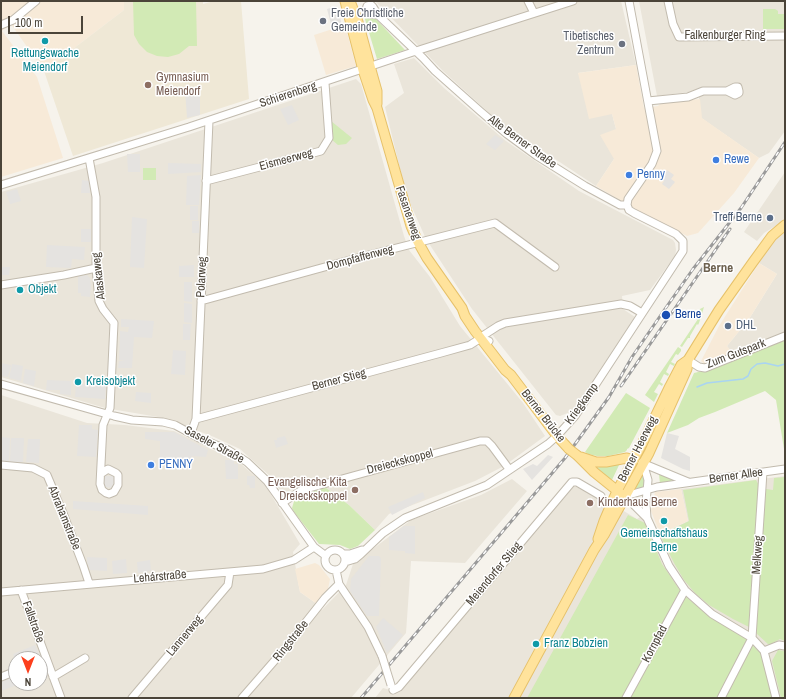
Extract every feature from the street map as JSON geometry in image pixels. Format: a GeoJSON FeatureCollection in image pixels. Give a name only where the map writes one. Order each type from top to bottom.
{"type":"FeatureCollection","features":[{"type":"Feature","properties":{"kind":"main road"},"geometry":{"type":"LineString","coordinates":[[345,1],[352,15]]}},
{"type":"Feature","properties":{"kind":"main road"},"geometry":{"type":"LineString","coordinates":[[350,1],[352,15]]}},
{"type":"Feature","properties":{"kind":"main road","name":"Fasanenweg"},"geometry":{"type":"LineString","coordinates":[[352,15],[367,68],[377,91],[377,108],[411,226],[427,258],[462,308],[465,316],[485,338]]}},
{"type":"Feature","properties":{"kind":"main road","name":"Berner Heerweg"},"geometry":{"type":"LineString","coordinates":[[598,542],[599,534],[617,490],[634,460],[682,365],[688,360],[719,310],[772,236],[785,225]]}},
{"type":"Feature","properties":{"kind":"main road","name":"Berner Brücke"},"geometry":{"type":"LineString","coordinates":[[485,338],[504,370],[511,374],[557,436],[594,472],[625,496]]}},
{"type":"Feature","properties":{"kind":"main road","name":"Berner Heerweg"},"geometry":{"type":"LineString","coordinates":[[514,698],[598,542],[604,535],[657,437],[687,369],[688,360]]}},
{"type":"Feature","properties":{"kind":"main road","name":"Berner Brücke"},"geometry":{"type":"LineString","coordinates":[[578,456],[596,462],[606,462],[627,458],[634,460]]}},
{"type":"Feature","properties":{"kind":"street"},"geometry":{"type":"LineString","coordinates":[[1,25],[13,20],[36,1]]}},
{"type":"Feature","properties":{"kind":"street"},"geometry":{"type":"LineString","coordinates":[[528,1],[534,13]]}},
{"type":"Feature","properties":{"kind":"street","name":"Schierenberg"},"geometry":{"type":"LineString","coordinates":[[1,185],[209,121],[416,51],[573,1]]}},
{"type":"Feature","properties":{"kind":"street"},"geometry":{"type":"LineString","coordinates":[[627,205],[628,199],[655,157],[656,145],[629,1]]}},
{"type":"Feature","properties":{"kind":"street","name":"Falkenburger Ring"},"geometry":{"type":"LineString","coordinates":[[668,1],[673,24],[679,37],[785,36]]}},
{"type":"Feature","properties":{"kind":"street","name":"Alte Berner Straße"},"geometry":{"type":"LineString","coordinates":[[378,15],[435,71],[480,111],[537,156],[585,186],[620,205],[627,205],[629,210],[670,230],[683,241]]}},
{"type":"Feature","properties":{"kind":"street","name":"Eismeerweg"},"geometry":{"type":"LineString","coordinates":[[206,181],[321,151],[329,138],[325,83]]}},
{"type":"Feature","properties":{"kind":"street"},"geometry":{"type":"LineString","coordinates":[[648,101],[688,97],[703,91],[727,91]]}},
{"type":"Feature","properties":{"kind":"street","name":"Polarweg"},"geometry":{"type":"LineString","coordinates":[[191,433],[196,419],[209,121]]}},
{"type":"Feature","properties":{"kind":"street","name":"Alaskaweg"},"geometry":{"type":"LineString","coordinates":[[89,158],[96,197],[96,268],[99,301],[114,324],[110,408],[108,414]]}},
{"type":"Feature","properties":{"kind":"street","name":"Dompfaffenweg"},"geometry":{"type":"LineString","coordinates":[[201,301],[494,223],[555,267]]}},
{"type":"Feature","properties":{"kind":"street","name":"Kriegkamp"},"geometry":{"type":"LineString","coordinates":[[345,562],[355,559],[364,549],[390,527],[405,518],[479,489],[548,444],[557,436],[581,408],[642,314],[682,256],[684,247],[683,241]]}},
{"type":"Feature","properties":{"kind":"street"},"geometry":{"type":"LineString","coordinates":[[1,285],[64,275],[96,268]]}},
{"type":"Feature","properties":{"kind":"street","name":"Berner Stieg"},"geometry":{"type":"LineString","coordinates":[[196,419],[470,344],[485,338],[498,326],[505,323],[621,304],[630,306],[642,314]]}},
{"type":"Feature","properties":{"kind":"street","name":"Zum Gutspark"},"geometry":{"type":"LineString","coordinates":[[688,360],[699,367],[705,368],[745,352],[758,345],[785,336]]}},
{"type":"Feature","properties":{"kind":"street","name":"Saseler Straße"},"geometry":{"type":"LineString","coordinates":[[1,384],[132,420],[167,423],[179,426],[199,438],[228,450],[247,462],[267,481],[314,547],[326,556],[325,561],[327,567],[331,570],[336,570],[339,584],[368,627],[382,656],[393,691]]}},
{"type":"Feature","properties":{"kind":"street"},"geometry":{"type":"LineString","coordinates":[[102,473],[103,424],[108,414]]}},
{"type":"Feature","properties":{"kind":"street","name":"Dreieckskoppel"},"geometry":{"type":"LineString","coordinates":[[282,502],[302,490],[480,441],[487,442],[492,446],[509,469]]}},
{"type":"Feature","properties":{"kind":"street","name":"Berner Brücke"},"geometry":{"type":"LineString","coordinates":[[634,460],[643,463]]}},
{"type":"Feature","properties":{"kind":"street"},"geometry":{"type":"LineString","coordinates":[[643,463],[688,482]]}},
{"type":"Feature","properties":{"kind":"street"},"geometry":{"type":"LineString","coordinates":[[643,463],[648,477],[646,503],[647,518]]}},
{"type":"Feature","properties":{"kind":"street","name":"Abrahamstraße"},"geometry":{"type":"LineString","coordinates":[[1,465],[33,468],[47,475],[84,565],[89,583]]}},
{"type":"Feature","properties":{"kind":"street","name":"Berner Allee"},"geometry":{"type":"LineString","coordinates":[[625,496],[648,489],[688,482],[785,469]]}},
{"type":"Feature","properties":{"kind":"street","name":"Melkweg"},"geometry":{"type":"LineString","coordinates":[[752,638],[763,472]]}},
{"type":"Feature","properties":{"kind":"street","name":"Meiendorfer Stieg"},"geometry":{"type":"LineString","coordinates":[[393,691],[399,687],[572,482],[577,482],[601,496]]}},
{"type":"Feature","properties":{"kind":"street"},"geometry":{"type":"LineString","coordinates":[[625,496],[647,518],[669,566],[685,590],[712,614],[752,638],[764,651],[776,698]]}},
{"type":"Feature","properties":{"kind":"street","name":"Lehárstraße"},"geometry":{"type":"LineString","coordinates":[[1,592],[263,568],[284,564],[294,560],[314,547]]}},
{"type":"Feature","properties":{"kind":"street","name":"Kriegkamp"},"geometry":{"type":"LineString","coordinates":[[343,554],[350,554],[364,549]]}},
{"type":"Feature","properties":{"kind":"street"},"geometry":{"type":"LineString","coordinates":[[326,556],[334,550],[343,554],[345,562],[342,568],[336,570]]}},
{"type":"Feature","properties":{"kind":"street","name":"Lannerweg"},"geometry":{"type":"LineString","coordinates":[[132,698],[228,585],[230,572]]}},
{"type":"Feature","properties":{"kind":"street","name":"Ringstraße"},"geometry":{"type":"LineString","coordinates":[[242,698],[283,651],[325,598],[339,584]]}},
{"type":"Feature","properties":{"kind":"street","name":"Fallstraße"},"geometry":{"type":"LineString","coordinates":[[21,590],[40,651]]}},
{"type":"Feature","properties":{"kind":"street","name":"Kornpfad"},"geometry":{"type":"LineString","coordinates":[[626,698],[685,590]]}},
{"type":"Feature","properties":{"kind":"street"},"geometry":{"type":"LineString","coordinates":[[721,698],[752,638]]}},
{"type":"Feature","properties":{"kind":"street"},"geometry":{"type":"LineString","coordinates":[[764,651],[779,645],[785,646]]}},
{"type":"Feature","properties":{"kind":"street"},"geometry":{"type":"LineString","coordinates":[[53,676],[85,658]]}},
{"type":"Feature","properties":{"kind":"street","name":"Fallstraße"},"geometry":{"type":"LineString","coordinates":[[48,668],[53,676],[61,698]]}},
{"type":"Feature","properties":{"kind":"shaded area"},"geometry":{"type":"Polygon","coordinates":[[[1,1],[124,1],[124,10],[44,71],[11,24],[2,31],[37,77],[63,158],[1,177],[1,1]]]}},
{"type":"Feature","properties":{"kind":"shaded area","name":"Gymnasium Meiendorf"},"geometry":{"type":"Polygon","coordinates":[[[124,1],[203,1],[203,4],[214,1],[241,1],[249,99],[73,156],[44,71],[124,10],[124,1]]]}},
{"type":"Feature","properties":{"kind":"shaded area"},"geometry":{"type":"Polygon","coordinates":[[[375,1],[621,1],[636,65],[578,73],[612,114],[616,129],[614,159],[596,186],[499,122],[443,71],[375,1]]]}},
{"type":"Feature","properties":{"kind":"shaded area"},"geometry":{"type":"Polygon","coordinates":[[[639,1],[785,1],[785,131],[769,153],[759,158],[701,118],[698,89],[689,92],[657,96],[639,1]]]}},
{"type":"Feature","properties":{"kind":"shaded area"},"geometry":{"type":"Polygon","coordinates":[[[337,6],[342,25],[332,28],[327,9],[337,6]]]}},
{"type":"Feature","properties":{"kind":"shaded area"},"geometry":{"type":"Polygon","coordinates":[[[345,25],[356,66],[326,75],[314,35],[345,25]]]}},
{"type":"Feature","properties":{"kind":"shaded area"},"geometry":{"type":"Polygon","coordinates":[[[414,58],[444,88],[506,141],[579,191],[673,240],[675,243],[675,256],[650,290],[622,296],[623,309],[635,317],[575,408],[570,412],[560,416],[556,415],[472,309],[426,239],[406,194],[385,107],[404,93],[394,64],[414,58]]]}},
{"type":"Feature","properties":{"kind":"shaded area"},"geometry":{"type":"Polygon","coordinates":[[[636,65],[644,108],[658,106],[661,103],[700,99],[702,118],[759,158],[734,193],[698,233],[687,236],[642,213],[596,186],[614,159],[600,135],[616,129],[612,114],[589,119],[578,73],[636,65]]]}},
{"type":"Feature","properties":{"kind":"shaded area"},"geometry":{"type":"Polygon","coordinates":[[[356,79],[361,84],[409,250],[430,277],[460,326],[523,403],[545,436],[504,466],[475,481],[389,514],[375,530],[349,505],[325,487],[317,483],[282,493],[271,477],[240,449],[214,437],[164,418],[105,408],[1,377],[1,192],[103,163],[356,79]]]}},
{"type":"Feature","properties":{"kind":"shaded area"},"geometry":{"type":"Polygon","coordinates":[[[200,89],[200,115],[187,118],[185,90],[200,89]]]}},
{"type":"Feature","properties":{"kind":"shaded area"},"geometry":{"type":"Polygon","coordinates":[[[292,105],[299,120],[288,125],[280,109],[292,105]]]}},
{"type":"Feature","properties":{"kind":"shaded area"},"geometry":{"type":"Polygon","coordinates":[[[495,135],[504,141],[495,150],[486,144],[495,135]]]}},
{"type":"Feature","properties":{"kind":"shaded area"},"geometry":{"type":"Polygon","coordinates":[[[127,154],[140,154],[140,172],[128,172],[127,154]]]}},
{"type":"Feature","properties":{"kind":"shaded area"},"geometry":{"type":"Polygon","coordinates":[[[168,163],[201,164],[201,172],[168,174],[168,163]]]}},
{"type":"Feature","properties":{"kind":"shaded area"},"geometry":{"type":"Polygon","coordinates":[[[667,170],[674,175],[671,179],[675,182],[669,189],[662,184],[664,181],[661,179],[667,170]]]}},
{"type":"Feature","properties":{"kind":"shaded area"},"geometry":{"type":"Polygon","coordinates":[[[785,172],[785,220],[764,233],[757,241],[744,232],[785,172]]]}},
{"type":"Feature","properties":{"kind":"shaded area"},"geometry":{"type":"Polygon","coordinates":[[[201,175],[199,205],[186,205],[187,176],[201,175]]]}},
{"type":"Feature","properties":{"kind":"shaded area"},"geometry":{"type":"Polygon","coordinates":[[[82,180],[89,181],[90,193],[81,193],[82,180]]]}},
{"type":"Feature","properties":{"kind":"shaded area"},"geometry":{"type":"Polygon","coordinates":[[[17,189],[21,201],[10,204],[6,192],[17,189]]]}},
{"type":"Feature","properties":{"kind":"shaded area"},"geometry":{"type":"Polygon","coordinates":[[[190,206],[198,206],[198,220],[190,220],[190,206]]]}},
{"type":"Feature","properties":{"kind":"shaded area"},"geometry":{"type":"Polygon","coordinates":[[[132,217],[147,219],[144,268],[130,267],[132,217]]]}},
{"type":"Feature","properties":{"kind":"shaded area"},"geometry":{"type":"Polygon","coordinates":[[[192,221],[199,221],[199,233],[192,233],[192,221]]]}},
{"type":"Feature","properties":{"kind":"shaded area"},"geometry":{"type":"Polygon","coordinates":[[[81,229],[91,229],[91,242],[81,242],[81,229]]]}},
{"type":"Feature","properties":{"kind":"shaded area"},"geometry":{"type":"Polygon","coordinates":[[[785,232],[785,340],[735,359],[727,346],[749,319],[777,274],[759,263],[773,242],[785,232]]]}},
{"type":"Feature","properties":{"kind":"shaded area"},"geometry":{"type":"Polygon","coordinates":[[[47,245],[85,247],[84,260],[72,259],[71,268],[46,267],[47,245]]]}},
{"type":"Feature","properties":{"kind":"shaded area"},"geometry":{"type":"Polygon","coordinates":[[[759,263],[777,274],[749,319],[727,346],[735,359],[710,369],[701,361],[719,326],[759,263]]]}},
{"type":"Feature","properties":{"kind":"shaded area"},"geometry":{"type":"Polygon","coordinates":[[[194,265],[194,277],[179,277],[179,266],[194,265]]]}},
{"type":"Feature","properties":{"kind":"shaded area"},"geometry":{"type":"Polygon","coordinates":[[[1,267],[10,267],[9,275],[1,275],[1,267]]]}},
{"type":"Feature","properties":{"kind":"shaded area"},"geometry":{"type":"Polygon","coordinates":[[[87,275],[90,278],[90,297],[81,296],[81,293],[78,293],[78,276],[87,275]]]}},
{"type":"Feature","properties":{"kind":"shaded area"},"geometry":{"type":"Polygon","coordinates":[[[184,282],[192,282],[192,302],[184,301],[184,282]]]}},
{"type":"Feature","properties":{"kind":"shaded area"},"geometry":{"type":"Polygon","coordinates":[[[184,303],[192,304],[192,323],[184,322],[184,303]]]}},
{"type":"Feature","properties":{"kind":"shaded area"},"geometry":{"type":"Polygon","coordinates":[[[121,319],[154,321],[152,338],[134,337],[132,368],[118,368],[119,361],[125,361],[119,360],[120,331],[128,332],[129,327],[121,327],[121,319]]]}},
{"type":"Feature","properties":{"kind":"shaded area"},"geometry":{"type":"Polygon","coordinates":[[[183,324],[191,324],[190,340],[183,340],[183,324]]]}},
{"type":"Feature","properties":{"kind":"shaded area"},"geometry":{"type":"Polygon","coordinates":[[[173,350],[186,351],[185,375],[171,374],[173,350]]]}},
{"type":"Feature","properties":{"kind":"shaded area"},"geometry":{"type":"Polygon","coordinates":[[[1,363],[11,365],[8,377],[1,376],[1,363]]]}},
{"type":"Feature","properties":{"kind":"shaded area"},"geometry":{"type":"Polygon","coordinates":[[[12,364],[23,366],[21,381],[9,378],[12,364]]]}},
{"type":"Feature","properties":{"kind":"shaded area"},"geometry":{"type":"Polygon","coordinates":[[[25,369],[36,371],[34,386],[23,383],[25,369]]]}},
{"type":"Feature","properties":{"kind":"shaded area"},"geometry":{"type":"Polygon","coordinates":[[[47,380],[71,381],[71,395],[60,394],[60,390],[46,390],[47,380]]]}},
{"type":"Feature","properties":{"kind":"shaded area"},"geometry":{"type":"Polygon","coordinates":[[[76,384],[106,386],[105,399],[75,397],[76,384]]]}},
{"type":"Feature","properties":{"kind":"shaded area"},"geometry":{"type":"Polygon","coordinates":[[[136,392],[151,393],[151,403],[135,401],[136,392]]]}},
{"type":"Feature","properties":{"kind":"shaded area"},"geometry":{"type":"Polygon","coordinates":[[[1,395],[87,423],[125,425],[174,431],[240,463],[266,486],[300,544],[293,552],[300,592],[317,604],[322,610],[346,585],[353,564],[411,520],[481,495],[512,479],[527,491],[465,563],[411,561],[406,633],[351,698],[1,698],[1,395]]]}},
{"type":"Feature","properties":{"kind":"shaded area"},"geometry":{"type":"Polygon","coordinates":[[[79,425],[92,425],[92,429],[98,430],[96,457],[77,456],[79,425]]]}},
{"type":"Feature","properties":{"kind":"shaded area"},"geometry":{"type":"Polygon","coordinates":[[[145,432],[174,432],[208,450],[206,457],[192,456],[191,460],[160,458],[160,441],[145,439],[145,432]]]}},
{"type":"Feature","properties":{"kind":"shaded area"},"geometry":{"type":"Polygon","coordinates":[[[667,433],[679,436],[675,449],[690,457],[690,471],[661,458],[667,433]]]}},
{"type":"Feature","properties":{"kind":"shaded area"},"geometry":{"type":"Polygon","coordinates":[[[285,436],[288,444],[276,448],[274,440],[285,436]]]}},
{"type":"Feature","properties":{"kind":"shaded area"},"geometry":{"type":"Polygon","coordinates":[[[1,437],[10,438],[9,462],[1,461],[1,437]]]}},
{"type":"Feature","properties":{"kind":"shaded area"},"geometry":{"type":"Polygon","coordinates":[[[11,438],[24,438],[23,462],[10,462],[11,438]]]}},
{"type":"Feature","properties":{"kind":"shaded area"},"geometry":{"type":"Polygon","coordinates":[[[28,439],[40,439],[39,463],[26,462],[28,439]]]}},
{"type":"Feature","properties":{"kind":"shaded area"},"geometry":{"type":"Polygon","coordinates":[[[548,455],[553,457],[532,480],[523,469],[533,464],[537,466],[548,455]]]}},
{"type":"Feature","properties":{"kind":"shaded area"},"geometry":{"type":"Polygon","coordinates":[[[225,460],[234,460],[234,464],[238,464],[238,479],[226,479],[225,460]]]}},
{"type":"Feature","properties":{"kind":"shaded area"},"geometry":{"type":"Polygon","coordinates":[[[103,476],[115,476],[115,488],[103,487],[103,476]]]}},
{"type":"Feature","properties":{"kind":"shaded area"},"geometry":{"type":"Polygon","coordinates":[[[247,476],[255,476],[255,488],[250,488],[249,485],[247,485],[247,476]]]}},
{"type":"Feature","properties":{"kind":"shaded area"},"geometry":{"type":"Polygon","coordinates":[[[785,476],[785,698],[375,698],[383,688],[397,692],[574,486],[604,499],[637,519],[649,511],[660,534],[688,521],[681,489],[785,476]]]}},
{"type":"Feature","properties":{"kind":"shaded area"},"geometry":{"type":"Polygon","coordinates":[[[681,489],[688,521],[660,534],[651,511],[655,492],[681,489]]]}},
{"type":"Feature","properties":{"kind":"shaded area"},"geometry":{"type":"Polygon","coordinates":[[[423,492],[425,498],[392,515],[388,507],[423,492]]]}},
{"type":"Feature","properties":{"kind":"shaded area"},"geometry":{"type":"Polygon","coordinates":[[[73,501],[148,506],[148,515],[73,509],[73,501]]]}},
{"type":"Feature","properties":{"kind":"shaded area"},"geometry":{"type":"Polygon","coordinates":[[[404,526],[415,526],[415,554],[405,553],[405,551],[389,550],[389,537],[404,526]]]}},
{"type":"Feature","properties":{"kind":"shaded area"},"geometry":{"type":"Polygon","coordinates":[[[369,556],[379,556],[381,559],[379,616],[367,616],[350,591],[351,579],[369,556]]]}},
{"type":"Feature","properties":{"kind":"shaded area"},"geometry":{"type":"Polygon","coordinates":[[[87,557],[107,558],[107,571],[90,570],[87,563],[87,557]]]}},
{"type":"Feature","properties":{"kind":"shaded area"},"geometry":{"type":"Polygon","coordinates":[[[126,559],[127,573],[113,574],[112,561],[126,559]]]}},
{"type":"Feature","properties":{"kind":"shaded area"},"geometry":{"type":"Polygon","coordinates":[[[150,560],[151,571],[138,573],[137,562],[150,560]]]}},
{"type":"Feature","properties":{"kind":"shaded area"},"geometry":{"type":"Polygon","coordinates":[[[315,563],[319,565],[330,579],[328,589],[317,604],[300,592],[295,569],[315,563]]]}},
{"type":"Feature","properties":{"kind":"shaded area"},"geometry":{"type":"Polygon","coordinates":[[[383,618],[403,635],[387,653],[376,627],[383,618]]]}},
{"type":"Feature","properties":{"kind":"shaded area"},"geometry":{"type":"Polygon","coordinates":[[[35,645],[38,651],[20,651],[35,645]]]}},
{"type":"Feature","properties":{"kind":"shaded area"},"geometry":{"type":"Polygon","coordinates":[[[8,679],[8,688],[1,691],[1,682],[8,679]]]}},
{"type":"Feature","properties":{"kind":"green space"},"geometry":{"type":"Polygon","coordinates":[[[133,1],[196,1],[197,46],[189,46],[179,54],[168,57],[157,56],[147,52],[139,44],[134,35],[133,1]]]}},
{"type":"Feature","properties":{"kind":"green space"},"geometry":{"type":"Polygon","coordinates":[[[763,9],[775,9],[778,11],[778,14],[785,14],[785,29],[763,29],[763,9]]]}},
{"type":"Feature","properties":{"kind":"green space"},"geometry":{"type":"Polygon","coordinates":[[[364,16],[375,18],[405,50],[377,59],[364,16]]]}},
{"type":"Feature","properties":{"kind":"green space"},"geometry":{"type":"Polygon","coordinates":[[[331,121],[352,138],[346,144],[338,145],[331,139],[331,121]]]}},
{"type":"Feature","properties":{"kind":"green space"},"geometry":{"type":"Polygon","coordinates":[[[143,168],[156,168],[156,180],[143,180],[143,168]]]}},
{"type":"Feature","properties":{"kind":"green space"},"geometry":{"type":"Polygon","coordinates":[[[704,307],[699,323],[698,325],[697,324],[690,338],[688,338],[682,347],[680,346],[698,319],[695,317],[700,309],[704,307]]]}},
{"type":"Feature","properties":{"kind":"green space"},"geometry":{"type":"Polygon","coordinates":[[[785,340],[785,455],[776,400],[765,391],[667,433],[694,373],[710,369],[785,340]]]}},
{"type":"Feature","properties":{"kind":"green space"},"geometry":{"type":"Polygon","coordinates":[[[678,347],[681,351],[678,355],[676,354],[671,362],[675,364],[674,366],[670,364],[666,372],[669,374],[668,376],[664,374],[660,382],[663,384],[662,386],[659,384],[654,392],[658,394],[654,402],[645,395],[678,347]]]}},
{"type":"Feature","properties":{"kind":"green space"},"geometry":{"type":"Polygon","coordinates":[[[626,393],[650,408],[629,448],[625,452],[608,456],[588,454],[585,452],[626,393]]]}},
{"type":"Feature","properties":{"kind":"green space"},"geometry":{"type":"Polygon","coordinates":[[[620,463],[612,480],[597,468],[610,466],[620,463]]]}},
{"type":"Feature","properties":{"kind":"green space"},"geometry":{"type":"Polygon","coordinates":[[[641,473],[645,475],[645,485],[637,489],[634,488],[641,473]]]}},
{"type":"Feature","properties":{"kind":"green space"},"geometry":{"type":"Polygon","coordinates":[[[659,474],[671,479],[672,481],[660,484],[659,474]]]}},
{"type":"Feature","properties":{"kind":"green space"},"geometry":{"type":"Polygon","coordinates":[[[785,477],[785,641],[780,639],[769,645],[756,633],[755,629],[766,489],[773,490],[774,478],[785,477]]]}},
{"type":"Feature","properties":{"kind":"green space"},"geometry":{"type":"Polygon","coordinates":[[[756,480],[760,487],[749,627],[709,605],[695,593],[684,580],[660,535],[689,521],[683,490],[756,480]]]}},
{"type":"Feature","properties":{"kind":"green space"},"geometry":{"type":"Polygon","coordinates":[[[325,487],[349,505],[375,530],[358,546],[350,549],[340,545],[319,544],[294,512],[292,508],[295,498],[325,487]]]}},
{"type":"Feature","properties":{"kind":"green space"},"geometry":{"type":"Polygon","coordinates":[[[628,515],[645,523],[662,564],[681,592],[623,698],[527,698],[628,515]]]}},
{"type":"Feature","properties":{"kind":"green space"},"geometry":{"type":"Polygon","coordinates":[[[686,597],[713,619],[747,639],[718,698],[630,698],[686,597]]]}},
{"type":"Feature","properties":{"kind":"green space"},"geometry":{"type":"Polygon","coordinates":[[[752,645],[761,653],[772,698],[725,698],[752,645]]]}},
{"type":"Feature","properties":{"kind":"green space"},"geometry":{"type":"Polygon","coordinates":[[[778,650],[785,651],[785,698],[781,698],[772,661],[778,650]]]}},
{"type":"Feature","properties":{"kind":"waterway"},"geometry":{"type":"LineString","coordinates":[[697,387],[707,383],[743,379],[748,376],[751,369],[757,364],[765,363],[778,366],[785,364]]}},
{"type":"Feature","properties":{"kind":"railway"},"geometry":{"type":"LineString","coordinates":[[361,698],[565,458],[609,397],[632,357],[665,309],[693,269],[741,208],[785,142]]}},
{"type":"Feature","properties":{"kind":"railway"},"geometry":{"type":"LineString","coordinates":[[621,386],[730,229]]}},
{"type":"Feature","properties":{"kind":"place","name":"Freie Christliche Gemeinde"},"geometry":{"type":"Point","coordinates":[323,21]}},
{"type":"Feature","properties":{"kind":"place","name":"Rettungswache Meiendorf"},"geometry":{"type":"Point","coordinates":[45,41]}},
{"type":"Feature","properties":{"kind":"place","name":"Tibetisches Zentrum"},"geometry":{"type":"Point","coordinates":[622,44]}},
{"type":"Feature","properties":{"kind":"place","name":"Gymnasium Meiendorf"},"geometry":{"type":"Point","coordinates":[148,85]}},
{"type":"Feature","properties":{"kind":"place","name":"Rewe"},"geometry":{"type":"Point","coordinates":[716,160]}},
{"type":"Feature","properties":{"kind":"place","name":"Penny"},"geometry":{"type":"Point","coordinates":[629,175]}},
{"type":"Feature","properties":{"kind":"place","name":"Treff Berne"},"geometry":{"type":"Point","coordinates":[770,218]}},
{"type":"Feature","properties":{"kind":"place","name":"Objekt"},"geometry":{"type":"Point","coordinates":[20,290]}},
{"type":"Feature","properties":{"kind":"place","name":"Berne"},"geometry":{"type":"Point","coordinates":[666,315]}},
{"type":"Feature","properties":{"kind":"place","name":"DHL"},"geometry":{"type":"Point","coordinates":[728,326]}},
{"type":"Feature","properties":{"kind":"place","name":"Kreisobjekt"},"geometry":{"type":"Point","coordinates":[78,382]}},
{"type":"Feature","properties":{"kind":"place","name":"PENNY"},"geometry":{"type":"Point","coordinates":[151,465]}},
{"type":"Feature","properties":{"kind":"place","name":"Evangelische Kita Dreieckskoppel"},"geometry":{"type":"Point","coordinates":[355,490]}},
{"type":"Feature","properties":{"kind":"place","name":"Kinderhaus Berne"},"geometry":{"type":"Point","coordinates":[590,503]}},
{"type":"Feature","properties":{"kind":"place","name":"Gemeinschaftshaus Berne"},"geometry":{"type":"Point","coordinates":[664,521]}},
{"type":"Feature","properties":{"kind":"place","name":"Franz Bobzien"},"geometry":{"type":"Point","coordinates":[536,644]}},
{"type":"Feature","properties":{"kind":"district","name":"Berne"},"geometry":{"type":"Point","coordinates":[718,269]}}]}
